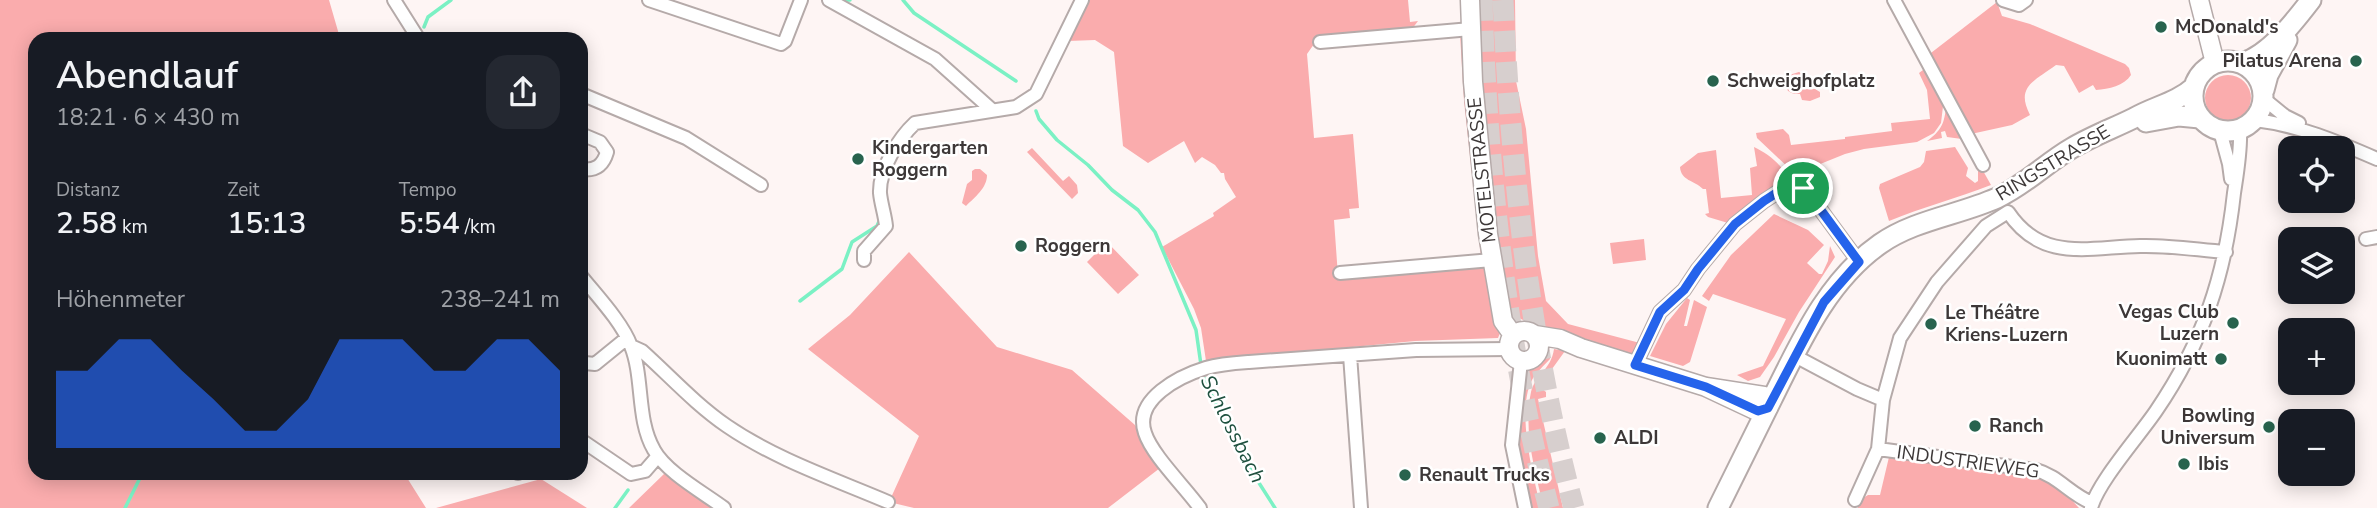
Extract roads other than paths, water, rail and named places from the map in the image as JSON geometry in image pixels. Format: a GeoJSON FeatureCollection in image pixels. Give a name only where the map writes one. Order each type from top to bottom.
{"type":"FeatureCollection","features":[{"type":"Feature","properties":{"kind":"main road"},"geometry":{"type":"LineString","coordinates":[[2242,63],[2264,52],[2295,21],[2311,0]]}},
{"type":"Feature","properties":{"kind":"main road"},"geometry":{"type":"LineString","coordinates":[[2264,95],[2256,74],[2242,63],[2228,61],[2215,63],[2204,71],[2194,87],[2193,101],[2200,118],[2211,127],[2238,127],[2264,95],[2268,75],[2295,21]]}},
{"type":"Feature","properties":{"kind":"main road","name":"RINGSTRASSE"},"geometry":{"type":"LineString","coordinates":[[1718,508],[1794,356],[1828,297],[1859,262],[1880,244],[1899,234],[1985,203],[2010,191],[2074,147],[2175,101],[2194,87]]}},
{"type":"Feature","properties":{"kind":"main road","name":"RINGSTRASSE"},"geometry":{"type":"LineString","coordinates":[[2127,122],[2182,116],[2200,118]]}},
{"type":"Feature","properties":{"kind":"street"},"geometry":{"type":"LineString","coordinates":[[394,0],[414,32]]}},
{"type":"Feature","properties":{"kind":"street"},"geometry":{"type":"LineString","coordinates":[[649,0],[781,44],[785,41],[801,0]]}},
{"type":"Feature","properties":{"kind":"street"},"geometry":{"type":"LineString","coordinates":[[829,0],[935,59],[992,110]]}},
{"type":"Feature","properties":{"kind":"street"},"geometry":{"type":"LineString","coordinates":[[864,260],[864,251],[886,226],[880,194],[881,182],[887,165],[907,130],[915,123],[1016,107],[1037,94],[1082,0]]}},
{"type":"Feature","properties":{"kind":"street","name":"MOTELSTRASSE"},"geometry":{"type":"LineString","coordinates":[[1469,0],[1473,82],[1492,260],[1503,321],[1514,348],[1512,445],[1525,508]]}},
{"type":"Feature","properties":{"kind":"street"},"geometry":{"type":"LineString","coordinates":[[1894,0],[1983,165]]}},
{"type":"Feature","properties":{"kind":"street"},"geometry":{"type":"LineString","coordinates":[[2003,0],[2020,5],[2026,0]]}},
{"type":"Feature","properties":{"kind":"street"},"geometry":{"type":"LineString","coordinates":[[2199,0],[2215,63]]}},
{"type":"Feature","properties":{"kind":"street"},"geometry":{"type":"LineString","coordinates":[[1320,42],[1471,29]]}},
{"type":"Feature","properties":{"kind":"street"},"geometry":{"type":"LineString","coordinates":[[2264,95],[2285,117],[2323,136]]}},
{"type":"Feature","properties":{"kind":"street"},"geometry":{"type":"LineString","coordinates":[[588,97],[686,138],[761,185]]}},
{"type":"Feature","properties":{"kind":"street"},"geometry":{"type":"LineString","coordinates":[[2238,127],[2286,125],[2321,136]]}},
{"type":"Feature","properties":{"kind":"street"},"geometry":{"type":"LineString","coordinates":[[2232,211],[2229,164],[2238,127]]}},
{"type":"Feature","properties":{"kind":"street"},"geometry":{"type":"LineString","coordinates":[[2091,505],[2161,403],[2185,363],[2207,315],[2226,252],[2238,127]]}},
{"type":"Feature","properties":{"kind":"street"},"geometry":{"type":"LineString","coordinates":[[588,137],[600,142],[607,152],[605,160],[597,168],[588,169]]}},
{"type":"Feature","properties":{"kind":"street"},"geometry":{"type":"LineString","coordinates":[[2355,150],[2377,159]]}},
{"type":"Feature","properties":{"kind":"street"},"geometry":{"type":"LineString","coordinates":[[1635,365],[1660,312],[1684,290],[1735,224],[1798,179],[1859,262]]}},
{"type":"Feature","properties":{"kind":"street"},"geometry":{"type":"LineString","coordinates":[[1855,500],[1878,449],[1883,400],[1897,346],[1937,282],[1986,226],[2008,212],[2030,237],[2042,244],[2062,248],[2151,246],[2226,252]]}},
{"type":"Feature","properties":{"kind":"street"},"geometry":{"type":"LineString","coordinates":[[1340,273],[1492,260]]}},
{"type":"Feature","properties":{"kind":"street"},"geometry":{"type":"LineString","coordinates":[[588,286],[629,342],[644,352],[703,408],[736,432],[783,457],[888,502]]}},
{"type":"Feature","properties":{"kind":"street"},"geometry":{"type":"LineString","coordinates":[[1514,348],[1526,331],[1537,342]]}},
{"type":"Feature","properties":{"kind":"street"},"geometry":{"type":"LineString","coordinates":[[1199,508],[1147,440],[1143,425],[1145,412],[1150,402],[1168,386],[1202,370],[1238,363],[1416,350],[1514,348],[1533,359],[1537,342],[1547,335],[1706,387],[1764,396],[1768,408]]}},
{"type":"Feature","properties":{"kind":"street"},"geometry":{"type":"LineString","coordinates":[[588,363],[595,364],[629,342]]}},
{"type":"Feature","properties":{"kind":"street"},"geometry":{"type":"LineString","coordinates":[[629,342],[648,438],[658,456],[724,508]]}},
{"type":"Feature","properties":{"kind":"street"},"geometry":{"type":"LineString","coordinates":[[1350,355],[1361,508]]}},
{"type":"Feature","properties":{"kind":"street"},"geometry":{"type":"LineString","coordinates":[[1794,356],[1883,400]]}},
{"type":"Feature","properties":{"kind":"street"},"geometry":{"type":"LineString","coordinates":[[588,445],[631,474],[645,471],[658,456]]}},
{"type":"Feature","properties":{"kind":"street","name":"INDUSTRIEWEG"},"geometry":{"type":"LineString","coordinates":[[1878,449],[2036,470],[2049,474],[2091,505]]}},
{"type":"Feature","properties":{"kind":"waterway"},"geometry":{"type":"LineString","coordinates":[[424,27],[428,17],[451,0]]}},
{"type":"Feature","properties":{"kind":"waterway"},"geometry":{"type":"LineString","coordinates":[[841,0],[850,0]]}},
{"type":"Feature","properties":{"kind":"waterway"},"geometry":{"type":"LineString","coordinates":[[903,0],[914,13],[1016,81]]}},
{"type":"Feature","properties":{"kind":"waterway","name":"Schlossbach"},"geometry":{"type":"LineString","coordinates":[[1036,111],[1039,119],[1057,140],[1138,210],[1155,232],[1196,330],[1201,365]]}},
{"type":"Feature","properties":{"kind":"waterway"},"geometry":{"type":"LineString","coordinates":[[800,301],[842,269],[852,242],[877,226],[881,217]]}},
{"type":"Feature","properties":{"kind":"waterway","name":"Schlossbach"},"geometry":{"type":"LineString","coordinates":[[1203,372],[1204,380],[1245,461],[1275,508]]}},
{"type":"Feature","properties":{"kind":"waterway","name":"Schlossbach"},"geometry":{"type":"LineString","coordinates":[[125,508],[139,480]]}},
{"type":"Feature","properties":{"kind":"waterway"},"geometry":{"type":"LineString","coordinates":[[615,508],[628,490]]}},
{"type":"Feature","properties":{"kind":"tunnel"},"geometry":{"type":"LineString","coordinates":[[1482,0],[1489,128],[1501,256],[1521,384],[1549,508]]}},
{"type":"Feature","properties":{"kind":"tunnel"},"geometry":{"type":"LineString","coordinates":[[1503,0],[1511,128],[1525,256],[1545,383],[1574,508]]}},
{"type":"Feature","properties":{"kind":"place","name":"McDonald's"},"geometry":{"type":"Point","coordinates":[2161,27]}},
{"type":"Feature","properties":{"kind":"place","name":"Pilatus Arena"},"geometry":{"type":"Point","coordinates":[2356,61]}},
{"type":"Feature","properties":{"kind":"place","name":"Schweighofplatz"},"geometry":{"type":"Point","coordinates":[1713,81]}},
{"type":"Feature","properties":{"kind":"place","name":"Kindergarten Roggern"},"geometry":{"type":"Point","coordinates":[858,159]}},
{"type":"Feature","properties":{"kind":"place","name":"Roggern"},"geometry":{"type":"Point","coordinates":[1021,246]}},
{"type":"Feature","properties":{"kind":"place","name":"Vegas Club Luzern"},"geometry":{"type":"Point","coordinates":[2233,323]}},
{"type":"Feature","properties":{"kind":"place","name":"Le Théâtre Kriens-Luzern"},"geometry":{"type":"Point","coordinates":[1931,324]}},
{"type":"Feature","properties":{"kind":"place","name":"Kuonimatt"},"geometry":{"type":"Point","coordinates":[2221,359]}},
{"type":"Feature","properties":{"kind":"place","name":"Ranch"},"geometry":{"type":"Point","coordinates":[1975,426]}},
{"type":"Feature","properties":{"kind":"place","name":"Bowling Universum"},"geometry":{"type":"Point","coordinates":[2269,427]}},
{"type":"Feature","properties":{"kind":"place","name":"ALDI"},"geometry":{"type":"Point","coordinates":[1600,438]}},
{"type":"Feature","properties":{"kind":"place","name":"Ibis"},"geometry":{"type":"Point","coordinates":[2184,464]}},
{"type":"Feature","properties":{"kind":"place","name":"Renault Trucks"},"geometry":{"type":"Point","coordinates":[1405,475]}}]}
